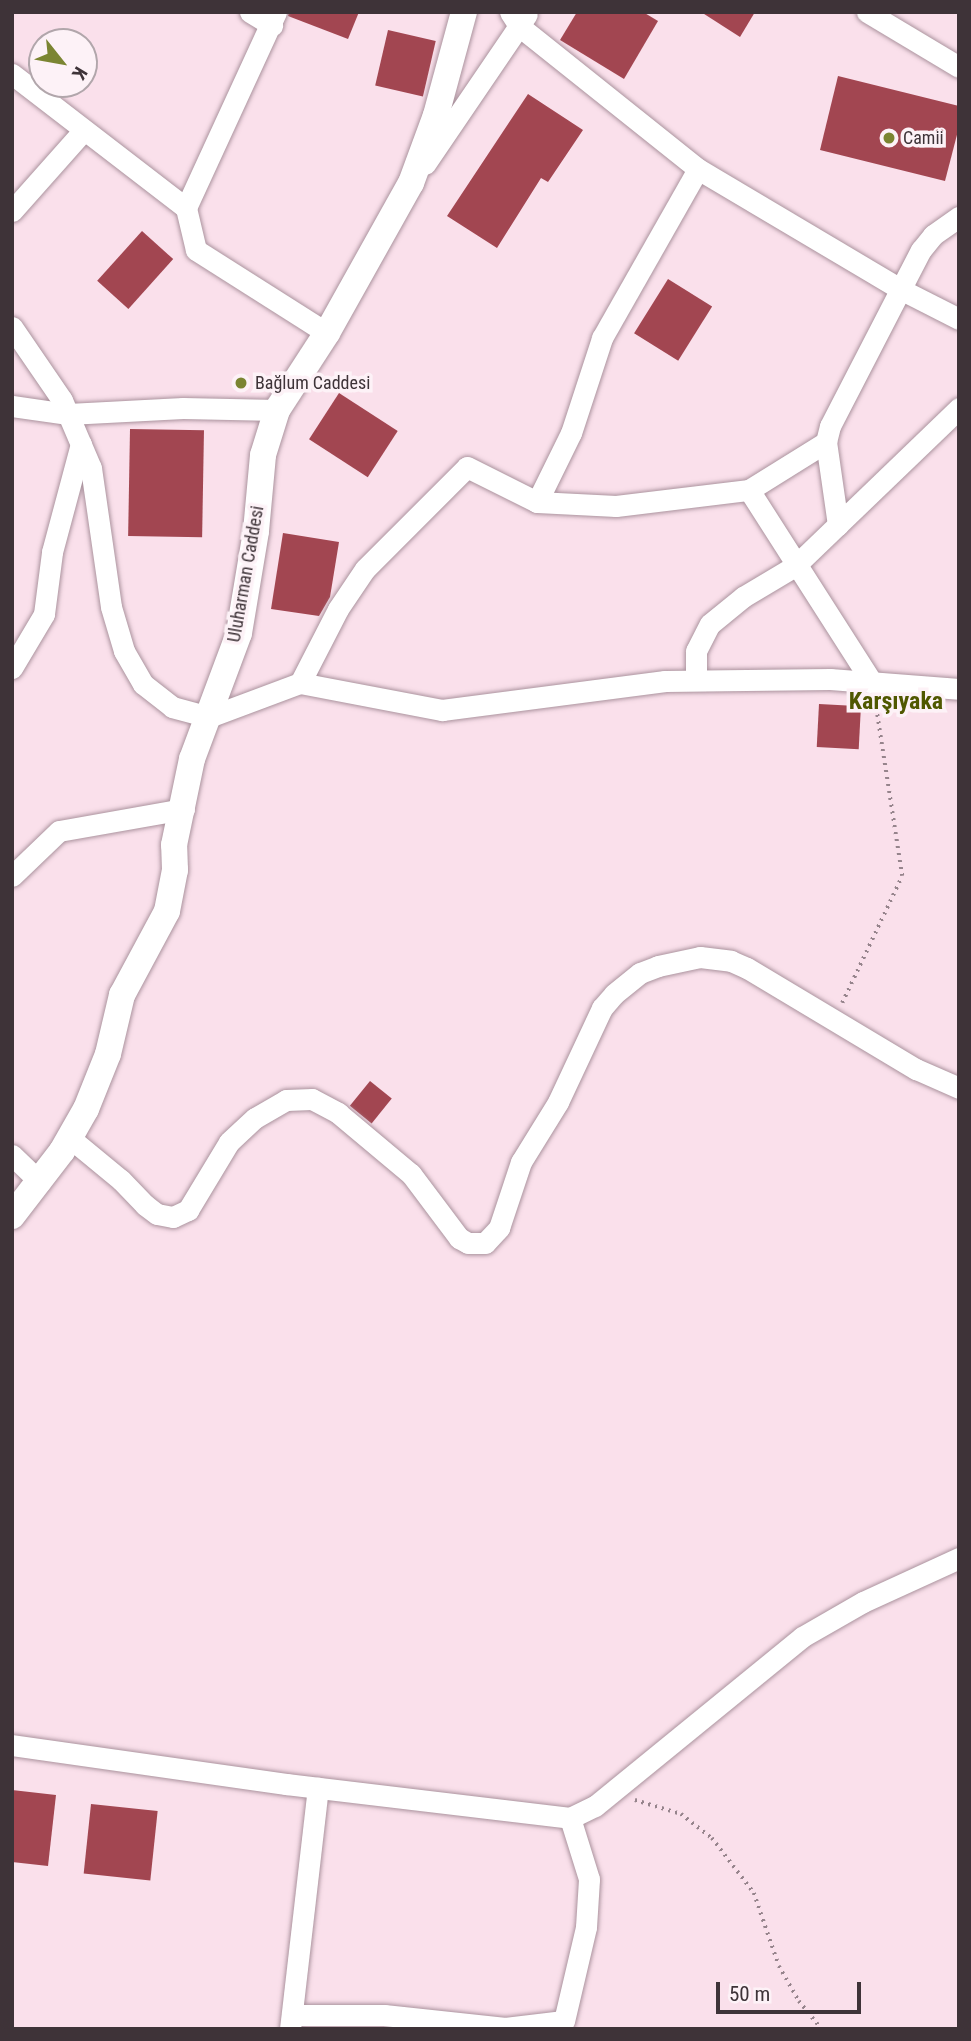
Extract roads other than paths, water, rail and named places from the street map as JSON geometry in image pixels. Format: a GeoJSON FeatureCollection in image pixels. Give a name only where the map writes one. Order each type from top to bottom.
{"type":"FeatureCollection","features":[{"type":"Feature","properties":{"kind":"main road","name":"Uluharman Caddesi"},"geometry":{"type":"LineString","coordinates":[[12,1216],[40,1182],[70,1138],[108,1054],[122,995],[167,911],[175,870],[174,845],[184,809],[192,759],[239,633],[256,531],[263,455],[277,410],[327,333],[411,183],[436,115],[464,12]]}},
{"type":"Feature","properties":{"kind":"street"},"geometry":{"type":"LineString","coordinates":[[250,12],[274,18],[186,208],[196,250],[327,333]]}},
{"type":"Feature","properties":{"kind":"street"},"geometry":{"type":"LineString","coordinates":[[867,12],[959,67]]}},
{"type":"Feature","properties":{"kind":"street"},"geometry":{"type":"LineString","coordinates":[[411,183],[519,17],[698,169],[900,289],[959,319]]}},
{"type":"Feature","properties":{"kind":"street"},"geometry":{"type":"LineString","coordinates":[[12,75],[186,208]]}},
{"type":"Feature","properties":{"kind":"street"},"geometry":{"type":"LineString","coordinates":[[12,211],[83,131]]}},
{"type":"Feature","properties":{"kind":"street"},"geometry":{"type":"LineString","coordinates":[[537,502],[575,421],[602,338],[698,169]]}},
{"type":"Feature","properties":{"kind":"street"},"geometry":{"type":"LineString","coordinates":[[838,525],[826,442],[830,426],[921,250],[933,235],[959,217]]}},
{"type":"Feature","properties":{"kind":"street"},"geometry":{"type":"LineString","coordinates":[[12,327],[62,400],[91,468],[111,607],[124,652],[143,684],[172,707],[209,717],[300,683],[442,709],[528,696],[696,680],[830,678],[959,689]]}},
{"type":"Feature","properties":{"kind":"street"},"geometry":{"type":"LineString","coordinates":[[12,406],[68,414],[183,408],[277,410]]}},
{"type":"Feature","properties":{"kind":"street"},"geometry":{"type":"LineString","coordinates":[[696,680],[696,650],[710,624],[743,597],[795,566],[959,408]]}},
{"type":"Feature","properties":{"kind":"street"},"geometry":{"type":"LineString","coordinates":[[300,683],[338,609],[366,569],[467,467],[537,502],[616,506],[749,490],[826,442]]}},
{"type":"Feature","properties":{"kind":"street"},"geometry":{"type":"LineString","coordinates":[[12,668],[44,614],[52,552],[81,444]]}},
{"type":"Feature","properties":{"kind":"street"},"geometry":{"type":"LineString","coordinates":[[749,490],[795,566],[872,682]]}},
{"type":"Feature","properties":{"kind":"street"},"geometry":{"type":"LineString","coordinates":[[12,876],[59,831],[184,809]]}},
{"type":"Feature","properties":{"kind":"street"},"geometry":{"type":"LineString","coordinates":[[70,1138],[121,1180],[145,1205],[157,1214],[173,1217],[188,1210],[193,1204],[229,1142],[255,1118],[286,1100],[312,1099],[325,1103],[394,1158],[425,1189],[459,1238],[477,1244],[492,1238],[499,1228],[521,1162],[558,1102],[602,1008],[614,994],[640,973],[658,966],[700,957],[731,961],[916,1069],[959,1088]]}},
{"type":"Feature","properties":{"kind":"street"},"geometry":{"type":"LineString","coordinates":[[12,1155],[40,1182]]}},
{"type":"Feature","properties":{"kind":"street"},"geometry":{"type":"LineString","coordinates":[[12,1745],[318,1788],[570,1818],[589,1810],[802,1637],[863,1602],[959,1558]]}},
{"type":"Feature","properties":{"kind":"street"},"geometry":{"type":"LineString","coordinates":[[318,1788],[291,2022],[384,2015],[505,2028],[564,2021],[586,1927],[589,1879],[570,1818]]}},
{"type":"Feature","properties":{"kind":"place","name":"Camii"},"geometry":{"type":"Point","coordinates":[889,138]}},
{"type":"Feature","properties":{"kind":"place","name":"Bağlum Caddesi"},"geometry":{"type":"Point","coordinates":[241,383]}},
{"type":"Feature","properties":{"kind":"district","name":"Karşıyaka"},"geometry":{"type":"Point","coordinates":[896,702]}}]}
